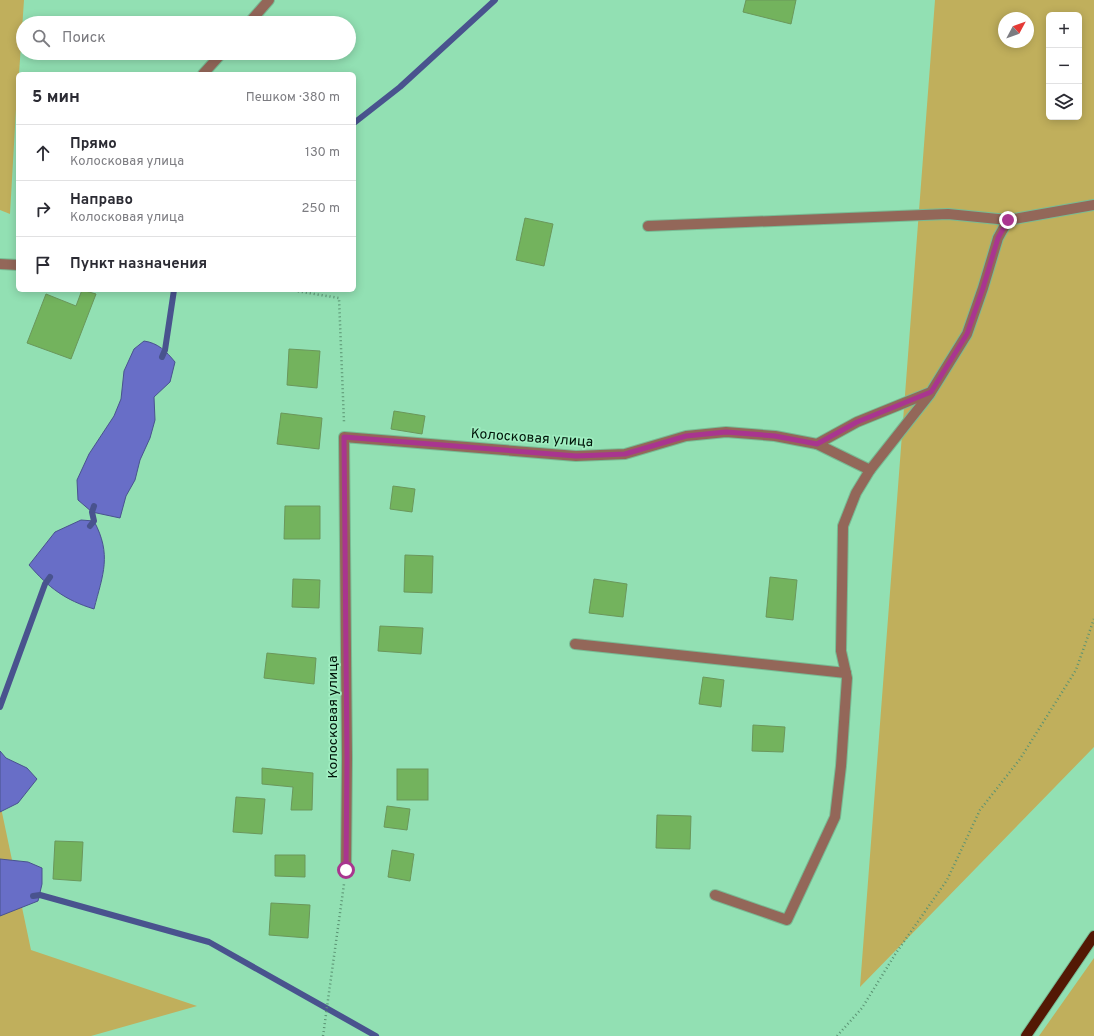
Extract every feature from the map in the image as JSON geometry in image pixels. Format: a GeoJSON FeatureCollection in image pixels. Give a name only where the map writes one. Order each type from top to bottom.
{"type":"FeatureCollection","features":[{"type":"Feature","properties":{"kind":"main road"},"geometry":{"type":"LineString","coordinates":[[1026,1036],[1094,936]]}},
{"type":"Feature","properties":{"kind":"street"},"geometry":{"type":"LineString","coordinates":[[255,16],[269,0]]}},
{"type":"Feature","properties":{"kind":"street"},"geometry":{"type":"LineString","coordinates":[[205,72],[216,60]]}},
{"type":"Feature","properties":{"kind":"street"},"geometry":{"type":"LineString","coordinates":[[648,226],[948,214],[1008,220],[1094,205]]}},
{"type":"Feature","properties":{"kind":"street"},"geometry":{"type":"LineString","coordinates":[[715,894],[787,920],[835,817],[841,766],[846,673],[841,650],[843,526],[856,493],[870,470],[931,392],[967,334],[998,238],[1008,220]]}},
{"type":"Feature","properties":{"kind":"street"},"geometry":{"type":"LineString","coordinates":[[0,264],[16,265]]}},
{"type":"Feature","properties":{"kind":"street"},"geometry":{"type":"LineString","coordinates":[[817,444],[857,422],[931,392]]}},
{"type":"Feature","properties":{"kind":"street","name":"Колосковая улица"},"geometry":{"type":"LineString","coordinates":[[346,870],[347,758],[344,437],[576,456],[625,454],[686,436],[726,432],[775,436],[817,444],[870,470]]}},
{"type":"Feature","properties":{"kind":"street"},"geometry":{"type":"LineString","coordinates":[[575,644],[846,673]]}},
{"type":"Feature","properties":{"kind":"path"},"geometry":{"type":"LineString","coordinates":[[302,292],[339,298],[344,437]]}},
{"type":"Feature","properties":{"kind":"path"},"geometry":{"type":"LineString","coordinates":[[837,1036],[862,1008],[896,953],[947,880],[980,810],[1020,759],[1076,670],[1094,619]]}},
{"type":"Feature","properties":{"kind":"path"},"geometry":{"type":"LineString","coordinates":[[323,1036],[346,870]]}},
{"type":"Feature","properties":{"kind":"shaded area"},"geometry":{"type":"Polygon","coordinates":[[[0,0],[24,0],[23,16],[16,16],[16,60],[20,60],[19,72],[16,72],[16,109],[10,214],[0,210],[0,0]]]}},
{"type":"Feature","properties":{"kind":"shaded area"},"geometry":{"type":"Polygon","coordinates":[[[935,0],[1094,0],[1094,747],[860,987],[935,0]]]}},
{"type":"Feature","properties":{"kind":"shaded area"},"geometry":{"type":"Polygon","coordinates":[[[0,803],[31,950],[197,1006],[91,1036],[0,1036],[0,803]]]}},
{"type":"Feature","properties":{"kind":"shaded area"},"geometry":{"type":"Polygon","coordinates":[[[1094,958],[1094,1036],[1039,1036],[1094,958]]]}},
{"type":"Feature","properties":{"kind":"water"},"geometry":{"type":"Polygon","coordinates":[[[144,341],[161,348],[175,362],[170,382],[154,397],[155,420],[150,438],[140,460],[135,480],[126,496],[120,518],[92,512],[78,500],[77,480],[89,454],[114,416],[121,399],[124,371],[134,349],[144,341]]]}},
{"type":"Feature","properties":{"kind":"water"},"geometry":{"type":"Polygon","coordinates":[[[81,520],[94,521],[100,533],[103,544],[103,575],[94,609],[74,602],[58,592],[29,565],[55,532],[81,520]]]}},
{"type":"Feature","properties":{"kind":"water"},"geometry":{"type":"Polygon","coordinates":[[[0,751],[6,758],[27,768],[37,779],[18,803],[0,812],[0,751]]]}},
{"type":"Feature","properties":{"kind":"water"},"geometry":{"type":"Polygon","coordinates":[[[0,859],[28,862],[42,868],[42,884],[38,901],[0,916],[0,859]]]}},
{"type":"Feature","properties":{"kind":"building"},"geometry":{"type":"Polygon","coordinates":[[[746,0],[796,0],[791,24],[743,12],[746,0]]]}},
{"type":"Feature","properties":{"kind":"building"},"geometry":{"type":"Polygon","coordinates":[[[525,218],[553,224],[544,266],[516,260],[525,218]]]}},
{"type":"Feature","properties":{"kind":"building"},"geometry":{"type":"Polygon","coordinates":[[[81,292],[96,294],[71,359],[27,343],[46,294],[76,306],[81,292]]]}},
{"type":"Feature","properties":{"kind":"building"},"geometry":{"type":"Polygon","coordinates":[[[289,349],[320,351],[317,388],[287,385],[289,349]]]}},
{"type":"Feature","properties":{"kind":"building"},"geometry":{"type":"Polygon","coordinates":[[[394,411],[425,416],[422,434],[391,429],[394,411]]]}},
{"type":"Feature","properties":{"kind":"building"},"geometry":{"type":"Polygon","coordinates":[[[281,413],[322,418],[319,449],[277,444],[281,413]]]}},
{"type":"Feature","properties":{"kind":"building"},"geometry":{"type":"Polygon","coordinates":[[[393,486],[415,489],[412,512],[390,509],[393,486]]]}},
{"type":"Feature","properties":{"kind":"building"},"geometry":{"type":"Polygon","coordinates":[[[285,506],[320,506],[320,539],[284,539],[285,506]]]}},
{"type":"Feature","properties":{"kind":"building"},"geometry":{"type":"Polygon","coordinates":[[[405,555],[433,556],[432,593],[404,592],[405,555]]]}},
{"type":"Feature","properties":{"kind":"building"},"geometry":{"type":"Polygon","coordinates":[[[770,577],[797,580],[793,620],[766,617],[770,577]]]}},
{"type":"Feature","properties":{"kind":"building"},"geometry":{"type":"Polygon","coordinates":[[[293,579],[320,580],[319,608],[292,607],[293,579]]]}},
{"type":"Feature","properties":{"kind":"building"},"geometry":{"type":"Polygon","coordinates":[[[594,579],[627,584],[623,617],[589,613],[594,579]]]}},
{"type":"Feature","properties":{"kind":"building"},"geometry":{"type":"Polygon","coordinates":[[[380,626],[423,628],[421,654],[378,651],[380,626]]]}},
{"type":"Feature","properties":{"kind":"building"},"geometry":{"type":"Polygon","coordinates":[[[267,653],[316,658],[314,684],[264,678],[267,653]]]}},
{"type":"Feature","properties":{"kind":"building"},"geometry":{"type":"Polygon","coordinates":[[[703,677],[724,680],[721,707],[699,704],[703,677]]]}},
{"type":"Feature","properties":{"kind":"building"},"geometry":{"type":"Polygon","coordinates":[[[753,725],[785,727],[783,752],[752,751],[753,725]]]}},
{"type":"Feature","properties":{"kind":"building"},"geometry":{"type":"Polygon","coordinates":[[[262,768],[313,773],[312,810],[291,810],[293,787],[262,784],[262,768]]]}},
{"type":"Feature","properties":{"kind":"building"},"geometry":{"type":"Polygon","coordinates":[[[397,769],[428,769],[428,800],[397,800],[397,769]]]}},
{"type":"Feature","properties":{"kind":"building"},"geometry":{"type":"Polygon","coordinates":[[[236,797],[265,799],[262,834],[233,832],[236,797]]]}},
{"type":"Feature","properties":{"kind":"building"},"geometry":{"type":"Polygon","coordinates":[[[387,806],[410,809],[407,830],[384,827],[387,806]]]}},
{"type":"Feature","properties":{"kind":"building"},"geometry":{"type":"Polygon","coordinates":[[[657,815],[691,816],[690,849],[656,848],[657,815]]]}},
{"type":"Feature","properties":{"kind":"building"},"geometry":{"type":"Polygon","coordinates":[[[55,841],[83,842],[81,881],[53,879],[55,841]]]}},
{"type":"Feature","properties":{"kind":"building"},"geometry":{"type":"Polygon","coordinates":[[[392,850],[414,854],[410,881],[388,877],[392,850]]]}},
{"type":"Feature","properties":{"kind":"building"},"geometry":{"type":"Polygon","coordinates":[[[275,855],[305,855],[305,877],[275,876],[275,855]]]}},
{"type":"Feature","properties":{"kind":"building"},"geometry":{"type":"Polygon","coordinates":[[[271,903],[310,905],[308,938],[269,935],[271,903]]]}},
{"type":"Feature","properties":{"kind":"waterway"},"geometry":{"type":"LineString","coordinates":[[356,121],[400,87],[495,0]]}},
{"type":"Feature","properties":{"kind":"waterway"},"geometry":{"type":"LineString","coordinates":[[162,357],[165,350],[174,292]]}},
{"type":"Feature","properties":{"kind":"waterway"},"geometry":{"type":"LineString","coordinates":[[90,526],[94,521],[92,512],[94,506]]}},
{"type":"Feature","properties":{"kind":"waterway"},"geometry":{"type":"LineString","coordinates":[[0,707],[45,584],[50,577]]}},
{"type":"Feature","properties":{"kind":"waterway"},"geometry":{"type":"LineString","coordinates":[[33,896],[40,895],[209,942],[376,1036]]}},
{"type":"Feature","properties":{"kind":"route"},"geometry":{"type":"LineString","coordinates":[[346,870],[347,758],[344,570],[344,437],[576,456],[625,454],[653,447],[686,436],[726,432],[775,436],[817,444],[857,422],[888,411],[931,392],[967,334],[998,238],[1008,220]]}}]}
